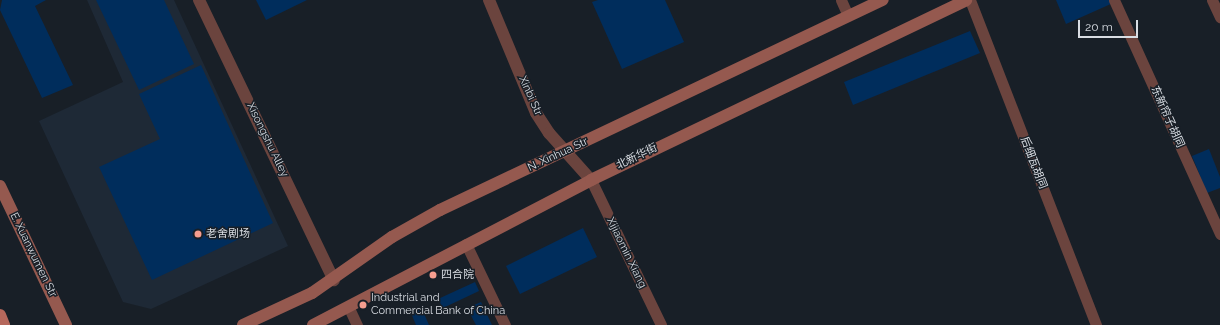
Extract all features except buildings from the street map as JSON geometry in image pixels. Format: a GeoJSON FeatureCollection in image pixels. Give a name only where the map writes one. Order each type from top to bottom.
{"type":"FeatureCollection","features":[{"type":"Feature","properties":{"kind":"main road"},"geometry":{"type":"LineString","coordinates":[[0,315],[4,325]]}},
{"type":"Feature","properties":{"kind":"street","name":"Xisongshu Alley"},"geometry":{"type":"LineString","coordinates":[[199,0],[334,280]]}},
{"type":"Feature","properties":{"kind":"street","name":"Xinbi Str"},"geometry":{"type":"LineString","coordinates":[[489,0],[536,113],[591,180]]}},
{"type":"Feature","properties":{"kind":"street","name":"N. Xinhua Str"},"geometry":{"type":"LineString","coordinates":[[243,325],[334,280],[392,237],[440,210],[883,0]]}},
{"type":"Feature","properties":{"kind":"street","name":"北新华街"},"geometry":{"type":"LineString","coordinates":[[313,325],[349,308],[466,244],[591,180],[966,0]]}},
{"type":"Feature","properties":{"kind":"street","name":"E. Xuanwumen Str"},"geometry":{"type":"LineString","coordinates":[[0,186],[66,325]]}},
{"type":"Feature","properties":{"kind":"lane"},"geometry":{"type":"LineString","coordinates":[[841,0],[848,16]]}},
{"type":"Feature","properties":{"kind":"lane","name":"后细瓦胡同"},"geometry":{"type":"LineString","coordinates":[[970,0],[1096,325]]}},
{"type":"Feature","properties":{"kind":"lane","name":"东新帘子胡同"},"geometry":{"type":"LineString","coordinates":[[1114,0],[1220,234]]}},
{"type":"Feature","properties":{"kind":"lane"},"geometry":{"type":"LineString","coordinates":[[1212,0],[1220,17]]}},
{"type":"Feature","properties":{"kind":"lane","name":"Xijiaomin Xiang"},"geometry":{"type":"LineString","coordinates":[[591,180],[661,325]]}},
{"type":"Feature","properties":{"kind":"lane"},"geometry":{"type":"LineString","coordinates":[[466,244],[505,325]]}},
{"type":"Feature","properties":{"kind":"lane"},"geometry":{"type":"LineString","coordinates":[[349,308],[357,325]]}},
{"type":"Feature","properties":{"kind":"shaded area"},"geometry":{"type":"Polygon","coordinates":[[[87,0],[174,0],[288,246],[151,309],[123,302],[39,121],[123,82],[87,0]]]}},
{"type":"Feature","properties":{"kind":"place","name":"老舍剧场"},"geometry":{"type":"Point","coordinates":[198,234]}},
{"type":"Feature","properties":{"kind":"place","name":"四合院"},"geometry":{"type":"Point","coordinates":[433,275]}},
{"type":"Feature","properties":{"kind":"place","name":"Industrial and Commercial Bank of China"},"geometry":{"type":"Point","coordinates":[363,305]}}]}
